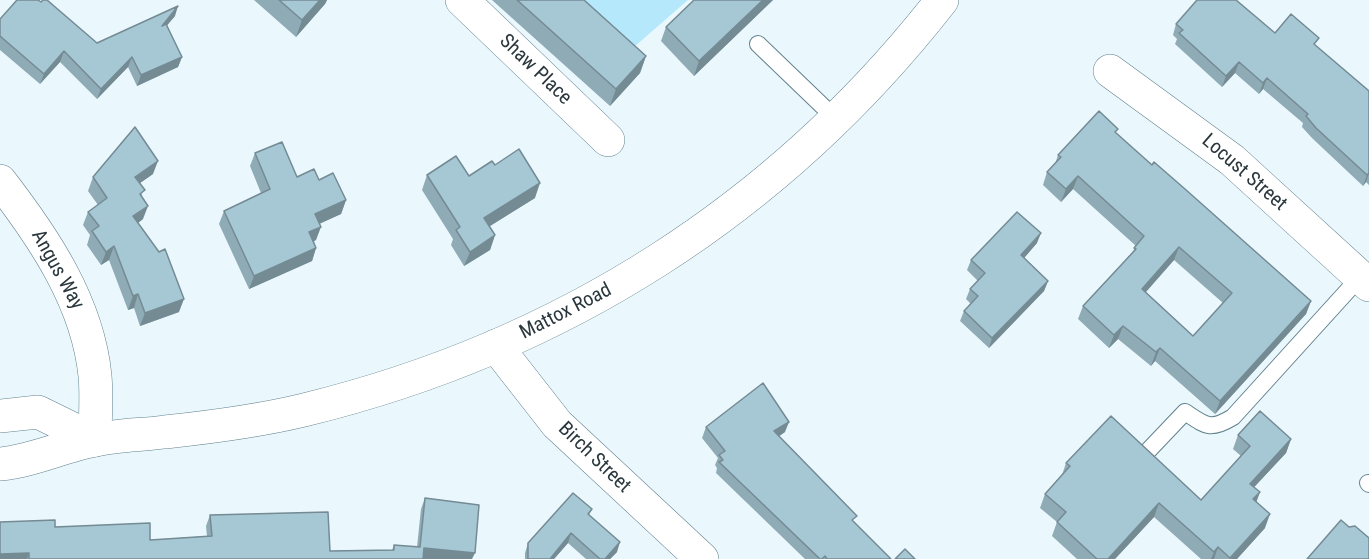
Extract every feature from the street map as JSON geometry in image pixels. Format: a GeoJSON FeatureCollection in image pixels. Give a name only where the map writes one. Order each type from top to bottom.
{"type":"FeatureCollection","features":[{"type":"Feature","properties":{"kind":"main road","name":"Shaw Place"},"geometry":{"type":"LineString","coordinates":[[462,0],[608,140]]}},
{"type":"Feature","properties":{"kind":"main road","name":"Mattox Road"},"geometry":{"type":"LineString","coordinates":[[0,464],[16,463],[94,440],[216,426],[304,410],[396,382],[496,346],[608,292],[681,246],[762,186],[836,119],[887,65],[942,0]]}},
{"type":"Feature","properties":{"kind":"main road","name":"Locust Street"},"geometry":{"type":"LineString","coordinates":[[1110,71],[1232,160],[1364,281]]}},
{"type":"Feature","properties":{"kind":"main road","name":"Angus Way"},"geometry":{"type":"LineString","coordinates":[[0,181],[26,215],[79,304],[95,375],[94,440]]}},
{"type":"Feature","properties":{"kind":"main road","name":"Birch Street"},"geometry":{"type":"LineString","coordinates":[[496,346],[557,424],[702,559]]}},
{"type":"Feature","properties":{"kind":"main road"},"geometry":{"type":"LineString","coordinates":[[0,416],[38,412],[94,440]]}},
{"type":"Feature","properties":{"kind":"lane"},"geometry":{"type":"LineString","coordinates":[[758,44],[836,119]]}},
{"type":"Feature","properties":{"kind":"lane"},"geometry":{"type":"LineString","coordinates":[[1146,453],[1185,412],[1206,426],[1219,426],[1233,417],[1364,281]]}},
{"type":"Feature","properties":{"kind":"shaded area"},"geometry":{"type":"Polygon","coordinates":[[[568,0],[688,0],[626,54],[568,0]]]}},
{"type":"Feature","properties":{"kind":"building"},"geometry":{"type":"Polygon","coordinates":[[[17,0],[41,2],[47,0],[97,43],[178,6],[162,26],[166,24],[182,57],[141,75],[132,57],[101,89],[64,51],[44,74],[0,36],[0,19],[17,0]]]}},
{"type":"Feature","properties":{"kind":"building"},"geometry":{"type":"Polygon","coordinates":[[[279,0],[320,0],[302,20],[279,0]]]}},
{"type":"Feature","properties":{"kind":"building"},"geometry":{"type":"Polygon","coordinates":[[[517,0],[584,0],[646,56],[616,89],[517,0]]]}},
{"type":"Feature","properties":{"kind":"building"},"geometry":{"type":"Polygon","coordinates":[[[694,0],[763,0],[699,61],[666,27],[694,0]]]}},
{"type":"Feature","properties":{"kind":"building"},"geometry":{"type":"Polygon","coordinates":[[[1197,0],[1236,0],[1275,33],[1291,14],[1319,38],[1314,44],[1369,91],[1369,173],[1367,175],[1316,128],[1306,116],[1308,114],[1267,78],[1263,83],[1239,62],[1226,76],[1179,33],[1183,30],[1176,24],[1197,0]]]}},
{"type":"Feature","properties":{"kind":"building"},"geometry":{"type":"Polygon","coordinates":[[[1099,111],[1118,129],[1115,132],[1152,165],[1154,162],[1311,301],[1220,401],[1160,348],[1156,352],[1123,326],[1114,335],[1083,306],[1136,249],[1134,248],[1144,236],[1078,176],[1066,189],[1047,172],[1061,157],[1058,155],[1099,111]],[[1179,247],[1142,289],[1193,336],[1232,293],[1179,247]]]}},
{"type":"Feature","properties":{"kind":"building"},"geometry":{"type":"Polygon","coordinates":[[[135,127],[158,161],[135,177],[145,190],[140,194],[148,206],[133,216],[159,252],[165,249],[184,299],[145,313],[138,294],[133,296],[114,246],[106,252],[92,231],[99,226],[88,212],[107,198],[93,177],[135,127]]]}},
{"type":"Feature","properties":{"kind":"building"},"geometry":{"type":"Polygon","coordinates":[[[282,142],[297,177],[314,169],[319,180],[333,173],[346,200],[315,214],[321,227],[309,232],[316,248],[254,276],[224,211],[270,189],[255,153],[282,142]]]}},
{"type":"Feature","properties":{"kind":"building"},"geometry":{"type":"Polygon","coordinates":[[[519,149],[540,183],[484,218],[495,235],[470,252],[456,230],[460,227],[427,175],[456,156],[469,176],[492,161],[495,165],[519,149]]]}},
{"type":"Feature","properties":{"kind":"building"},"geometry":{"type":"Polygon","coordinates":[[[1017,212],[1041,233],[1021,255],[1048,281],[992,338],[964,311],[978,296],[970,289],[985,273],[971,260],[1017,212]]]}},
{"type":"Feature","properties":{"kind":"building"},"geometry":{"type":"Polygon","coordinates":[[[763,383],[789,422],[774,431],[857,516],[852,520],[891,559],[827,559],[825,556],[820,559],[719,462],[723,460],[719,455],[725,451],[706,427],[763,383]]]}},
{"type":"Feature","properties":{"kind":"building"},"geometry":{"type":"Polygon","coordinates":[[[1260,411],[1291,439],[1250,484],[1260,492],[1253,499],[1270,514],[1230,558],[1218,547],[1214,552],[1159,503],[1108,559],[1097,559],[1057,522],[1066,512],[1045,494],[1070,466],[1066,463],[1111,416],[1201,500],[1250,446],[1238,435],[1260,411]]]}},
{"type":"Feature","properties":{"kind":"building"},"geometry":{"type":"Polygon","coordinates":[[[573,493],[592,509],[588,514],[620,542],[605,559],[600,559],[571,533],[550,559],[528,559],[528,543],[573,493]]]}},
{"type":"Feature","properties":{"kind":"building"},"geometry":{"type":"Polygon","coordinates":[[[425,498],[479,505],[475,553],[424,548],[423,559],[29,559],[29,553],[0,554],[0,522],[55,520],[55,527],[150,523],[150,540],[212,536],[210,515],[328,512],[330,551],[394,550],[394,545],[420,547],[425,498]]]}},
{"type":"Feature","properties":{"kind":"building"},"geometry":{"type":"Polygon","coordinates":[[[1341,520],[1349,527],[1355,526],[1369,538],[1369,559],[1307,559],[1341,520]]]}},
{"type":"Feature","properties":{"kind":"building"},"geometry":{"type":"Polygon","coordinates":[[[905,549],[915,559],[895,559],[905,549]]]}}]}
